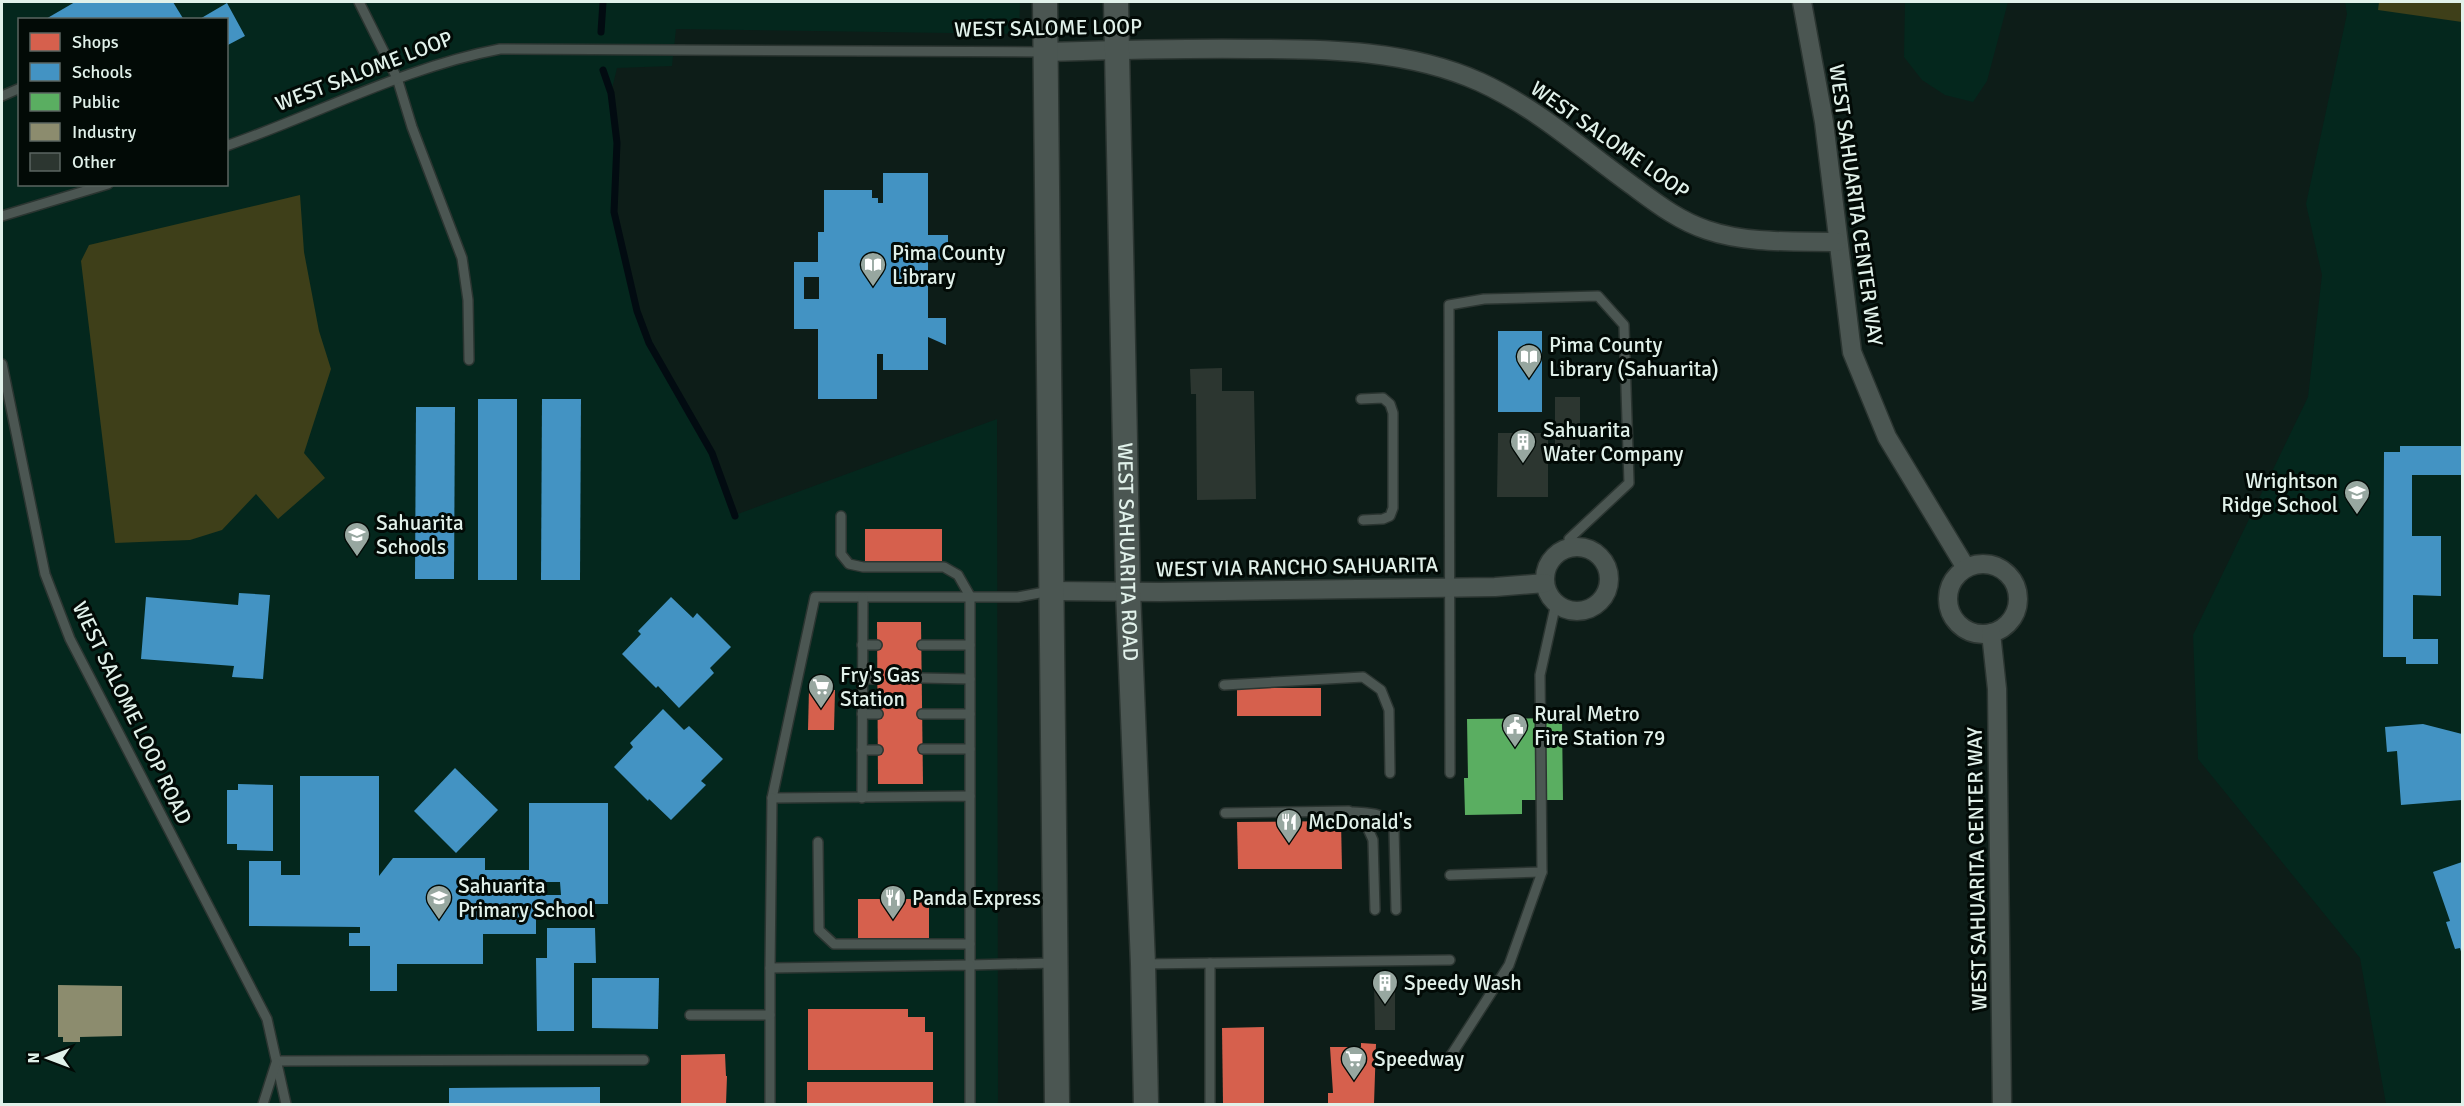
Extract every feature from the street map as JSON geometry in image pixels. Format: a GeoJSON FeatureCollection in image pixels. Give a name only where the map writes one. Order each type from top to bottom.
{"type":"FeatureCollection","features":[{"type":"Feature","properties":{"kind":"main road"},"geometry":{"type":"LineString","coordinates":[[1045,2],[1057,1104]]}},
{"type":"Feature","properties":{"kind":"main road","name":"WEST SAHUARITA ROAD"},"geometry":{"type":"LineString","coordinates":[[1116,2],[1115,50],[1128,591],[1143,964],[1146,1104]]}},
{"type":"Feature","properties":{"kind":"street","name":"WEST SAHUARITA CENTER WAY"},"geometry":{"type":"LineString","coordinates":[[1802,2],[1824,122],[1852,352],[1887,437],[1966,568]]}},
{"type":"Feature","properties":{"kind":"street","name":"WEST SALOME LOOP"},"geometry":{"type":"LineString","coordinates":[[1045,52],[1172,48],[1324,49],[1394,57],[1443,69],[1480,82],[1533,111],[1665,210],[1707,230],[1763,241],[1837,242]]}},
{"type":"Feature","properties":{"kind":"street"},"geometry":{"type":"LineString","coordinates":[[1573,547],[1587,549],[1597,554],[1604,562],[1608,572],[1606,593],[1600,602],[1582,611],[1572,611],[1556,603],[1548,593],[1545,583],[1550,562],[1557,554],[1573,547]]}},
{"type":"Feature","properties":{"kind":"street"},"geometry":{"type":"LineString","coordinates":[[1986,563],[2006,571],[2017,589],[2017,610],[2012,620],[1991,633],[1971,632],[1961,626],[1949,607],[1951,585],[1957,575],[1966,568],[1986,563]]}},
{"type":"Feature","properties":{"kind":"street","name":"WEST VIA RANCHO SAHUARITA"},"geometry":{"type":"LineString","coordinates":[[1050,591],[1495,587],[1545,583]]}},
{"type":"Feature","properties":{"kind":"street","name":"WEST SAHUARITA CENTER WAY"},"geometry":{"type":"LineString","coordinates":[[1991,633],[1997,689],[2002,1104]]}},
{"type":"Feature","properties":{"kind":"lane"},"geometry":{"type":"LineString","coordinates":[[359,2],[397,78],[412,127],[462,258],[468,300],[469,360]]}},
{"type":"Feature","properties":{"kind":"lane","name":"WEST SALOME LOOP"},"geometry":{"type":"LineString","coordinates":[[228,145],[276,129],[397,78],[463,56],[500,49],[1045,52]]}},
{"type":"Feature","properties":{"kind":"lane"},"geometry":{"type":"LineString","coordinates":[[2,96],[18,89]]}},
{"type":"Feature","properties":{"kind":"lane"},"geometry":{"type":"LineString","coordinates":[[2,216],[101,186]]}},
{"type":"Feature","properties":{"kind":"lane"},"geometry":{"type":"LineString","coordinates":[[1450,773],[1449,305],[1484,299],[1598,296],[1624,325],[1629,483],[1569,539],[1573,547]]}},
{"type":"Feature","properties":{"kind":"lane","name":"WEST SALOME LOOP ROAD"},"geometry":{"type":"LineString","coordinates":[[2,364],[4,388],[45,574],[70,639],[267,1019],[286,1104]]}},
{"type":"Feature","properties":{"kind":"lane"},"geometry":{"type":"LineString","coordinates":[[1361,399],[1383,398],[1390,404],[1393,413],[1393,508],[1390,516],[1383,519],[1363,520]]}},
{"type":"Feature","properties":{"kind":"lane"},"geometry":{"type":"LineString","coordinates":[[841,516],[840,554],[849,564],[863,567],[945,567],[958,576],[970,596],[970,1104]]}},
{"type":"Feature","properties":{"kind":"lane"},"geometry":{"type":"LineString","coordinates":[[770,1104],[772,798],[815,597],[1018,597],[1050,591]]}},
{"type":"Feature","properties":{"kind":"lane"},"geometry":{"type":"LineString","coordinates":[[862,798],[863,598]]}},
{"type":"Feature","properties":{"kind":"lane"},"geometry":{"type":"LineString","coordinates":[[1450,1057],[1509,965],[1542,872],[1540,675],[1556,603]]}},
{"type":"Feature","properties":{"kind":"lane"},"geometry":{"type":"LineString","coordinates":[[862,645],[878,645]]}},
{"type":"Feature","properties":{"kind":"lane"},"geometry":{"type":"LineString","coordinates":[[922,645],[970,645]]}},
{"type":"Feature","properties":{"kind":"lane"},"geometry":{"type":"LineString","coordinates":[[1224,685],[1363,677],[1381,690],[1389,710],[1390,773]]}},
{"type":"Feature","properties":{"kind":"lane"},"geometry":{"type":"LineString","coordinates":[[922,678],[970,679]]}},
{"type":"Feature","properties":{"kind":"lane"},"geometry":{"type":"LineString","coordinates":[[862,679],[878,679]]}},
{"type":"Feature","properties":{"kind":"lane"},"geometry":{"type":"LineString","coordinates":[[862,714],[878,714]]}},
{"type":"Feature","properties":{"kind":"lane"},"geometry":{"type":"LineString","coordinates":[[922,714],[970,714]]}},
{"type":"Feature","properties":{"kind":"lane"},"geometry":{"type":"LineString","coordinates":[[922,749],[970,749]]}},
{"type":"Feature","properties":{"kind":"lane"},"geometry":{"type":"LineString","coordinates":[[862,750],[878,750]]}},
{"type":"Feature","properties":{"kind":"lane"},"geometry":{"type":"LineString","coordinates":[[772,798],[970,796]]}},
{"type":"Feature","properties":{"kind":"lane"},"geometry":{"type":"LineString","coordinates":[[1349,811],[1364,820],[1373,840],[1375,910]]}},
{"type":"Feature","properties":{"kind":"lane"},"geometry":{"type":"LineString","coordinates":[[1225,813],[1349,811],[1380,814],[1391,822],[1394,829],[1396,910]]}},
{"type":"Feature","properties":{"kind":"lane"},"geometry":{"type":"LineString","coordinates":[[818,842],[819,930],[834,944],[970,944]]}},
{"type":"Feature","properties":{"kind":"lane"},"geometry":{"type":"LineString","coordinates":[[1450,875],[1542,872]]}},
{"type":"Feature","properties":{"kind":"lane"},"geometry":{"type":"LineString","coordinates":[[1143,964],[1450,960]]}},
{"type":"Feature","properties":{"kind":"lane"},"geometry":{"type":"LineString","coordinates":[[770,968],[1055,963]]}},
{"type":"Feature","properties":{"kind":"lane"},"geometry":{"type":"LineString","coordinates":[[1209,963],[1210,1104]]}},
{"type":"Feature","properties":{"kind":"lane"},"geometry":{"type":"LineString","coordinates":[[690,1015],[770,1015]]}},
{"type":"Feature","properties":{"kind":"lane"},"geometry":{"type":"LineString","coordinates":[[263,1104],[277,1061],[644,1060]]}},
{"type":"Feature","properties":{"kind":"shaded area","name":"Sahuarita Schools"},"geometry":{"type":"Polygon","coordinates":[[[2,2],[1020,2],[1019,34],[676,29],[672,66],[617,68],[611,93],[617,143],[614,212],[637,311],[649,343],[712,453],[735,515],[997,419],[998,1104],[2,1104],[2,2]]]}},
{"type":"Feature","properties":{"kind":"shaded area"},"geometry":{"type":"Polygon","coordinates":[[[1905,2],[2008,2],[1987,81],[1973,102],[1945,95],[1922,80],[1904,57],[1905,2]]]}},
{"type":"Feature","properties":{"kind":"shaded area","name":"Wrightson Ridge School"},"geometry":{"type":"Polygon","coordinates":[[[2345,2],[2462,2],[2462,1104],[2386,1104],[2360,958],[2198,759],[2193,635],[2308,397],[2322,275],[2306,204],[2347,14],[2345,2]]]}},
{"type":"Feature","properties":{"kind":"shaded area"},"geometry":{"type":"Polygon","coordinates":[[[2379,2],[2462,2],[2462,22],[2378,10],[2379,2]]]}},
{"type":"Feature","properties":{"kind":"shaded area"},"geometry":{"type":"Polygon","coordinates":[[[300,195],[304,252],[319,331],[331,369],[304,453],[325,478],[278,519],[256,494],[222,530],[190,540],[115,543],[81,261],[89,245],[300,195]]]}},
{"type":"Feature","properties":{"kind":"building: Shops"},"geometry":{"type":"Polygon","coordinates":[[[865,529],[942,529],[942,561],[865,561],[865,529]]]}},
{"type":"Feature","properties":{"kind":"building: Shops"},"geometry":{"type":"Polygon","coordinates":[[[877,622],[921,622],[923,784],[878,784],[877,622]]]}},
{"type":"Feature","properties":{"kind":"building: Shops"},"geometry":{"type":"Polygon","coordinates":[[[1237,688],[1321,688],[1321,716],[1237,716],[1237,688]]]}},
{"type":"Feature","properties":{"kind":"building: Shops","name":"Fry's Gas Station"},"geometry":{"type":"Polygon","coordinates":[[[809,689],[835,690],[834,730],[808,730],[809,689]]]}},
{"type":"Feature","properties":{"kind":"building: Shops","name":"McDonald's"},"geometry":{"type":"Polygon","coordinates":[[[1341,821],[1342,869],[1238,869],[1237,822],[1341,821]]]}},
{"type":"Feature","properties":{"kind":"building: Shops","name":"Panda Express"},"geometry":{"type":"Polygon","coordinates":[[[858,899],[929,899],[929,942],[858,942],[858,899]]]}},
{"type":"Feature","properties":{"kind":"building: Shops"},"geometry":{"type":"Polygon","coordinates":[[[808,1009],[908,1009],[908,1017],[925,1017],[925,1032],[933,1032],[933,1070],[808,1070],[808,1009]]]}},
{"type":"Feature","properties":{"kind":"building: Shops"},"geometry":{"type":"Polygon","coordinates":[[[1264,1027],[1264,1104],[1223,1104],[1222,1028],[1264,1027]]]}},
{"type":"Feature","properties":{"kind":"building: Shops","name":"Speedway"},"geometry":{"type":"Polygon","coordinates":[[[1361,1043],[1376,1044],[1374,1104],[1328,1104],[1328,1093],[1333,1093],[1330,1047],[1361,1047],[1361,1043]]]}},
{"type":"Feature","properties":{"kind":"building: Shops"},"geometry":{"type":"Polygon","coordinates":[[[725,1054],[726,1104],[681,1104],[681,1055],[725,1054]]]}},
{"type":"Feature","properties":{"kind":"building: Shops"},"geometry":{"type":"Polygon","coordinates":[[[807,1082],[933,1082],[933,1104],[807,1104],[807,1082]]]}},
{"type":"Feature","properties":{"kind":"building: Schools"},"geometry":{"type":"Polygon","coordinates":[[[75,2],[173,2],[183,18],[47,18],[75,2]]]}},
{"type":"Feature","properties":{"kind":"building: Schools"},"geometry":{"type":"Polygon","coordinates":[[[227,3],[245,36],[228,45],[228,18],[201,18],[227,3]]]}},
{"type":"Feature","properties":{"kind":"building: Schools","name":"Pima County Library"},"geometry":{"type":"Polygon","coordinates":[[[883,173],[928,173],[928,235],[948,235],[948,263],[928,254],[928,318],[946,318],[946,345],[928,337],[928,370],[883,370],[883,354],[877,354],[877,399],[818,399],[818,329],[794,329],[794,262],[818,262],[818,232],[824,232],[824,190],[872,190],[872,198],[878,198],[878,203],[883,203],[883,173]],[[804,277],[804,299],[819,299],[819,277],[804,277]]]}},
{"type":"Feature","properties":{"kind":"building: Schools","name":"Pima County Library (Sahuarita)"},"geometry":{"type":"Polygon","coordinates":[[[1498,331],[1542,331],[1542,412],[1498,412],[1498,331]]]}},
{"type":"Feature","properties":{"kind":"building: Schools"},"geometry":{"type":"Polygon","coordinates":[[[478,399],[517,399],[517,580],[478,580],[478,399]]]}},
{"type":"Feature","properties":{"kind":"building: Schools"},"geometry":{"type":"Polygon","coordinates":[[[542,399],[581,399],[580,580],[541,580],[542,399]]]}},
{"type":"Feature","properties":{"kind":"building: Schools"},"geometry":{"type":"Polygon","coordinates":[[[416,407],[455,407],[454,579],[415,579],[416,407]]]}},
{"type":"Feature","properties":{"kind":"building: Schools"},"geometry":{"type":"Polygon","coordinates":[[[2400,446],[2462,446],[2462,475],[2412,475],[2412,536],[2441,536],[2441,596],[2413,595],[2413,639],[2438,639],[2438,664],[2406,664],[2406,657],[2383,657],[2384,452],[2400,452],[2400,446]]]}},
{"type":"Feature","properties":{"kind":"building: Schools"},"geometry":{"type":"Polygon","coordinates":[[[239,593],[270,595],[263,679],[232,677],[234,666],[141,659],[146,597],[238,605],[239,593]]]}},
{"type":"Feature","properties":{"kind":"building: Schools"},"geometry":{"type":"Polygon","coordinates":[[[671,597],[693,618],[697,613],[731,647],[710,668],[714,673],[679,708],[622,654],[641,634],[638,631],[671,597]]]}},
{"type":"Feature","properties":{"kind":"building: Schools"},"geometry":{"type":"Polygon","coordinates":[[[663,709],[684,730],[689,726],[723,759],[701,781],[706,785],[671,820],[614,767],[633,747],[630,743],[663,709]]]}},
{"type":"Feature","properties":{"kind":"building: Schools"},"geometry":{"type":"Polygon","coordinates":[[[2423,724],[2462,734],[2462,800],[2401,805],[2397,751],[2387,752],[2385,727],[2423,724]]]}},
{"type":"Feature","properties":{"kind":"building: Schools"},"geometry":{"type":"Polygon","coordinates":[[[455,768],[498,810],[456,853],[414,811],[455,768]]]}},
{"type":"Feature","properties":{"kind":"building: Schools"},"geometry":{"type":"Polygon","coordinates":[[[300,776],[379,776],[379,876],[393,858],[485,858],[485,870],[529,870],[529,803],[608,803],[608,904],[536,904],[536,934],[483,934],[483,964],[397,964],[397,991],[370,991],[370,946],[349,946],[349,933],[360,933],[360,927],[249,926],[249,861],[281,861],[281,875],[300,875],[300,776]],[[537,882],[537,895],[561,895],[560,882],[537,882]]]}},
{"type":"Feature","properties":{"kind":"building: Schools"},"geometry":{"type":"Polygon","coordinates":[[[238,784],[273,785],[273,851],[237,850],[237,844],[227,844],[227,790],[238,790],[238,784]]]}},
{"type":"Feature","properties":{"kind":"building: Schools"},"geometry":{"type":"Polygon","coordinates":[[[2462,862],[2462,955],[2460,948],[2455,949],[2446,922],[2450,921],[2433,872],[2462,862]]]}},
{"type":"Feature","properties":{"kind":"building: Schools"},"geometry":{"type":"Polygon","coordinates":[[[547,928],[595,928],[596,963],[574,963],[574,1031],[537,1031],[536,958],[547,958],[547,928]]]}},
{"type":"Feature","properties":{"kind":"building: Schools"},"geometry":{"type":"Polygon","coordinates":[[[592,978],[659,978],[658,1029],[592,1028],[592,978]]]}},
{"type":"Feature","properties":{"kind":"building: Schools"},"geometry":{"type":"Polygon","coordinates":[[[600,1087],[600,1104],[449,1104],[449,1088],[600,1087]]]}},
{"type":"Feature","properties":{"kind":"building: Public","name":"Rural Metro Fire Station 79"},"geometry":{"type":"Polygon","coordinates":[[[1562,718],[1563,800],[1522,800],[1522,814],[1465,815],[1464,778],[1468,778],[1467,719],[1562,718]]]}},
{"type":"Feature","properties":{"kind":"building: Industry"},"geometry":{"type":"Polygon","coordinates":[[[58,985],[122,986],[122,1036],[80,1037],[80,1042],[63,1042],[63,1037],[58,1037],[58,985]]]}},
{"type":"Feature","properties":{"kind":"building: Other"},"geometry":{"type":"Polygon","coordinates":[[[1222,368],[1222,391],[1254,391],[1256,499],[1197,500],[1196,394],[1191,394],[1190,369],[1222,368]]]}},
{"type":"Feature","properties":{"kind":"building: Other"},"geometry":{"type":"Polygon","coordinates":[[[1555,397],[1580,397],[1580,454],[1555,455],[1555,397]]]}},
{"type":"Feature","properties":{"kind":"building: Other","name":"Sahuarita Water Company"},"geometry":{"type":"Polygon","coordinates":[[[1498,433],[1548,433],[1548,497],[1497,497],[1498,433]]]}},
{"type":"Feature","properties":{"kind":"building: Other","name":"Speedy Wash"},"geometry":{"type":"Polygon","coordinates":[[[1395,981],[1395,1030],[1375,1030],[1374,982],[1395,981]]]}},
{"type":"Feature","properties":{"kind":"waterway"},"geometry":{"type":"LineString","coordinates":[[601,32],[603,2]]}},
{"type":"Feature","properties":{"kind":"waterway"},"geometry":{"type":"LineString","coordinates":[[603,70],[611,93],[617,143],[614,212],[637,311],[649,343],[712,453],[735,516]]}},
{"type":"Feature","properties":{"kind":"place","name":"Pima County Library"},"geometry":{"type":"Point","coordinates":[873,288]}},
{"type":"Feature","properties":{"kind":"place","name":"Pima County Library (Sahuarita)"},"geometry":{"type":"Point","coordinates":[1529,380]}},
{"type":"Feature","properties":{"kind":"place","name":"Sahuarita Water Company"},"geometry":{"type":"Point","coordinates":[1523,465]}},
{"type":"Feature","properties":{"kind":"place","name":"Wrightson Ridge School"},"geometry":{"type":"Point","coordinates":[2357,516]}},
{"type":"Feature","properties":{"kind":"place","name":"Sahuarita Schools"},"geometry":{"type":"Point","coordinates":[357,558]}},
{"type":"Feature","properties":{"kind":"place","name":"Fry's Gas Station"},"geometry":{"type":"Point","coordinates":[821,710]}},
{"type":"Feature","properties":{"kind":"place","name":"Rural Metro Fire Station 79"},"geometry":{"type":"Point","coordinates":[1515,749]}},
{"type":"Feature","properties":{"kind":"place","name":"McDonald's"},"geometry":{"type":"Point","coordinates":[1289,845]}},
{"type":"Feature","properties":{"kind":"place","name":"Sahuarita Primary School"},"geometry":{"type":"Point","coordinates":[439,921]}},
{"type":"Feature","properties":{"kind":"place","name":"Panda Express"},"geometry":{"type":"Point","coordinates":[893,921]}},
{"type":"Feature","properties":{"kind":"place","name":"Speedy Wash"},"geometry":{"type":"Point","coordinates":[1385,1006]}},
{"type":"Feature","properties":{"kind":"place","name":"Speedway"},"geometry":{"type":"Point","coordinates":[1354,1082]}}]}
